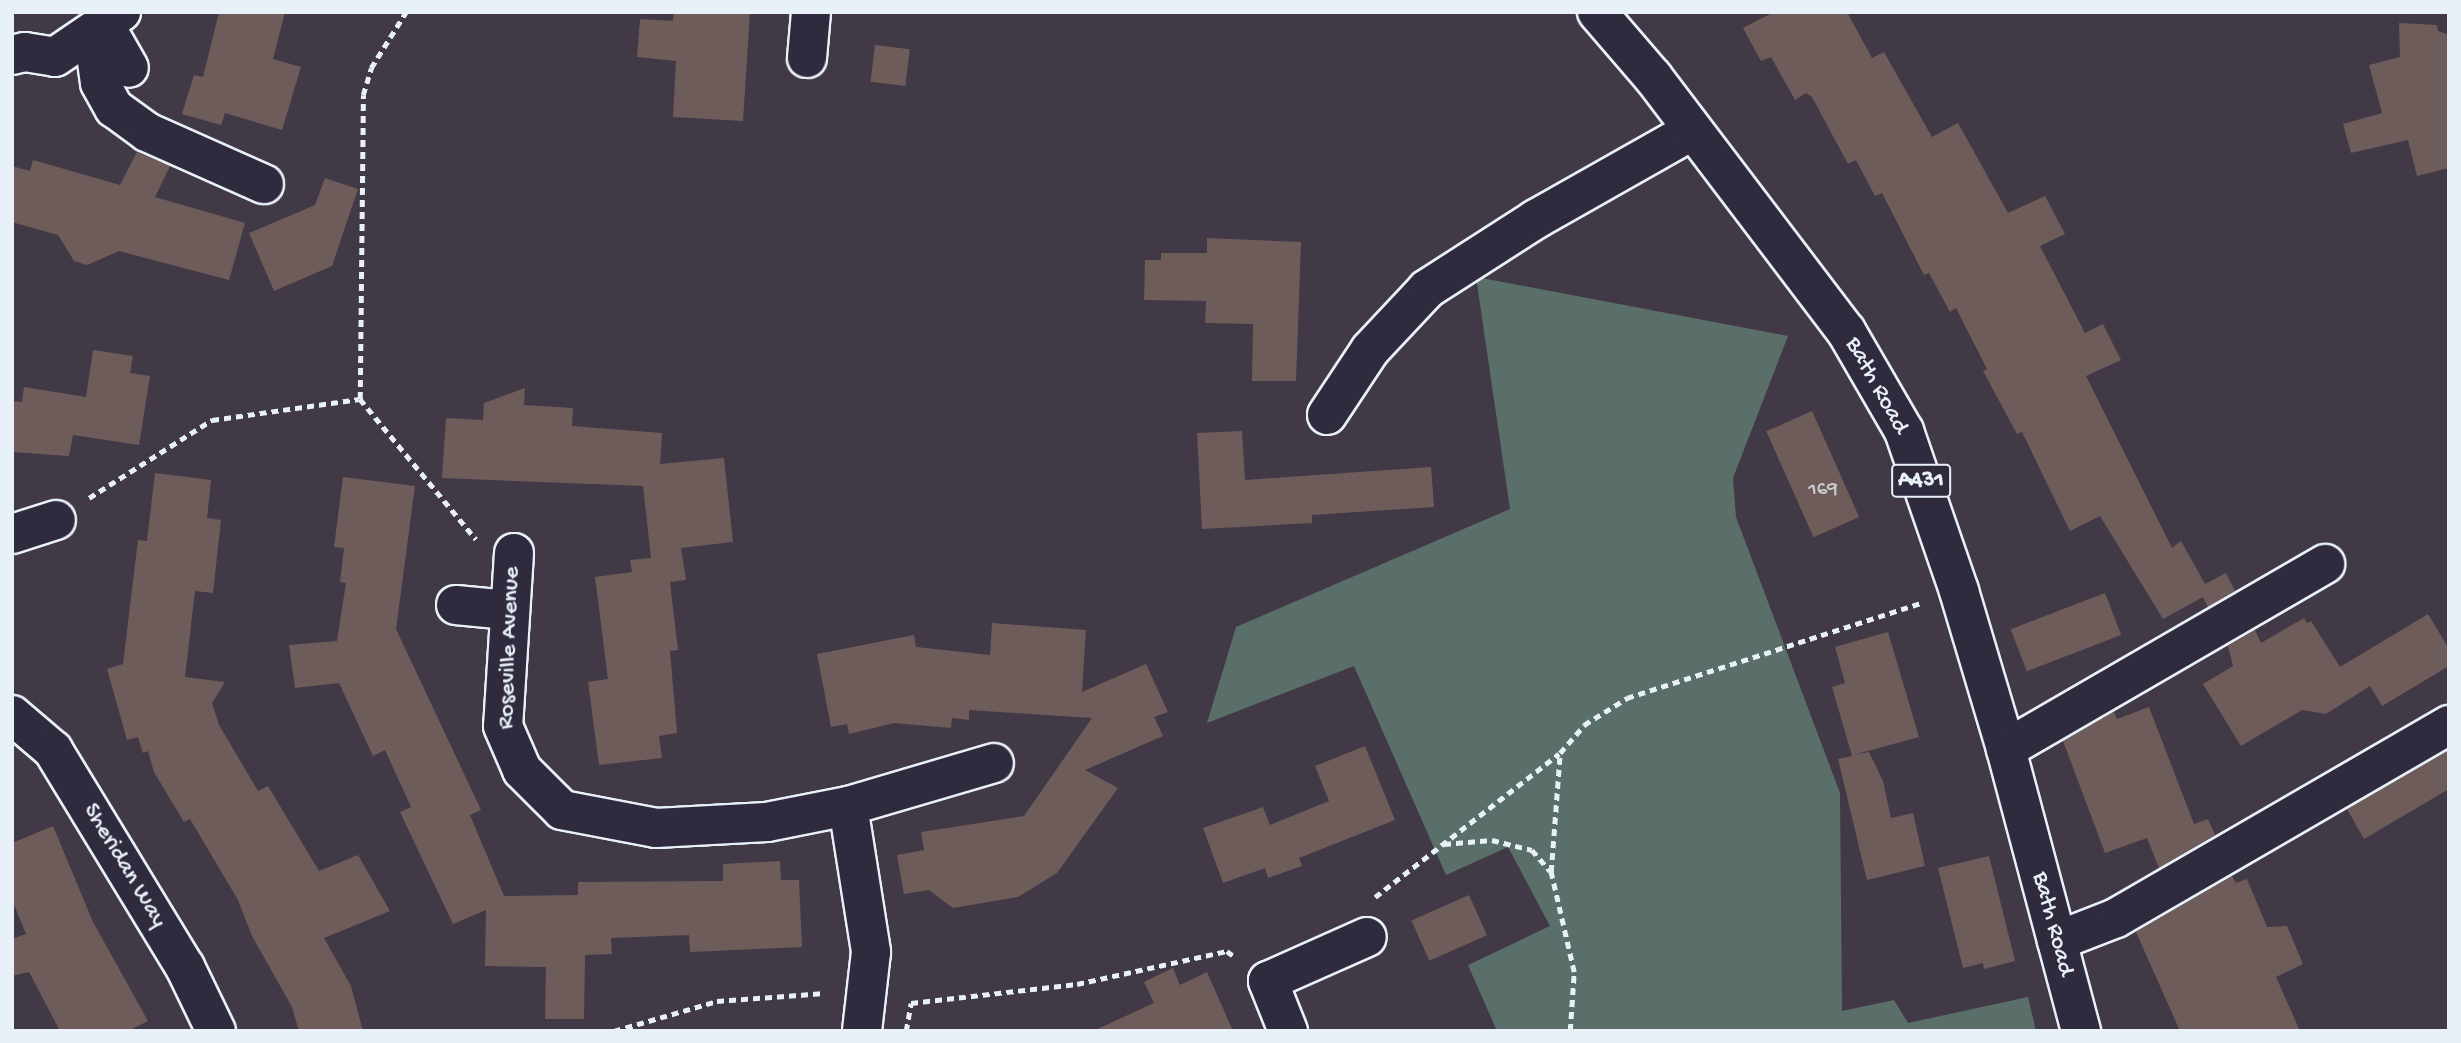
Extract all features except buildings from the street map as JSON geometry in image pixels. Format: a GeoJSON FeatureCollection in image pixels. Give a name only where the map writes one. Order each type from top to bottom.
{"type":"FeatureCollection","features":[{"type":"Feature","properties":{"kind":"street"},"geometry":{"type":"LineString","coordinates":[[807,58],[811,12]]}},
{"type":"Feature","properties":{"kind":"street","name":"Bath Road"},"geometry":{"type":"LineString","coordinates":[[1597,12],[1693,130],[1846,331],[1904,431],[1959,591],[2006,749],[2081,1031]]}},
{"type":"Feature","properties":{"kind":"street"},"geometry":{"type":"LineString","coordinates":[[12,55],[25,52],[54,57],[107,24]]}},
{"type":"Feature","properties":{"kind":"street"},"geometry":{"type":"LineString","coordinates":[[107,24],[129,68]]}},
{"type":"Feature","properties":{"kind":"street"},"geometry":{"type":"LineString","coordinates":[[107,24],[100,82],[114,108],[147,132],[264,184]]}},
{"type":"Feature","properties":{"kind":"street"},"geometry":{"type":"LineString","coordinates":[[1327,415],[1370,350],[1427,289],[1536,219],[1693,130]]}},
{"type":"Feature","properties":{"kind":"street"},"geometry":{"type":"LineString","coordinates":[[12,534],[55,520]]}},
{"type":"Feature","properties":{"kind":"street","name":"Roseville Avenue"},"geometry":{"type":"LineString","coordinates":[[513,561],[503,726],[509,749],[522,770],[562,810],[656,828],[767,822],[848,806],[994,763]]}},
{"type":"Feature","properties":{"kind":"street"},"geometry":{"type":"LineString","coordinates":[[2006,749],[2325,564]]}},
{"type":"Feature","properties":{"kind":"street"},"geometry":{"type":"LineString","coordinates":[[456,605],[508,610]]}},
{"type":"Feature","properties":{"kind":"street","name":"Sheridan Way"},"geometry":{"type":"LineString","coordinates":[[12,715],[53,750],[185,967],[216,1031]]}},
{"type":"Feature","properties":{"kind":"street"},"geometry":{"type":"LineString","coordinates":[[2057,941],[2116,918],[2449,725]]}},
{"type":"Feature","properties":{"kind":"street"},"geometry":{"type":"LineString","coordinates":[[848,806],[865,894],[871,952],[865,1013]]}},
{"type":"Feature","properties":{"kind":"street"},"geometry":{"type":"LineString","coordinates":[[1288,1031],[1268,981],[1360,941]]}},
{"type":"Feature","properties":{"kind":"path"},"geometry":{"type":"LineString","coordinates":[[406,12],[371,68],[363,95],[360,399],[495,562],[513,561]]}},
{"type":"Feature","properties":{"kind":"path"},"geometry":{"type":"LineString","coordinates":[[55,520],[212,420],[360,399]]}},
{"type":"Feature","properties":{"kind":"path"},"geometry":{"type":"LineString","coordinates":[[1360,941],[1373,898],[1560,753],[1584,725],[1627,698],[1959,591]]}},
{"type":"Feature","properties":{"kind":"path"},"geometry":{"type":"LineString","coordinates":[[1560,753],[1550,872],[1574,972],[1570,1031]]}},
{"type":"Feature","properties":{"kind":"path"},"geometry":{"type":"LineString","coordinates":[[1443,844],[1492,840],[1532,850],[1550,872]]}},
{"type":"Feature","properties":{"kind":"path"},"geometry":{"type":"LineString","coordinates":[[906,1031],[911,1003],[1077,984],[1227,951],[1268,981]]}},
{"type":"Feature","properties":{"kind":"path"},"geometry":{"type":"LineString","coordinates":[[614,1031],[717,1001],[814,993],[865,1013]]}},
{"type":"Feature","properties":{"kind":"green space"},"geometry":{"type":"Polygon","coordinates":[[[1476,277],[1788,336],[1733,478],[1736,517],[1840,793],[1842,1011],[1894,1000],[1908,1023],[2028,997],[2036,1031],[1497,1031],[1468,965],[1550,926],[1508,847],[1446,875],[1354,666],[1207,723],[1236,627],[1510,509],[1476,277]]]}}]}
